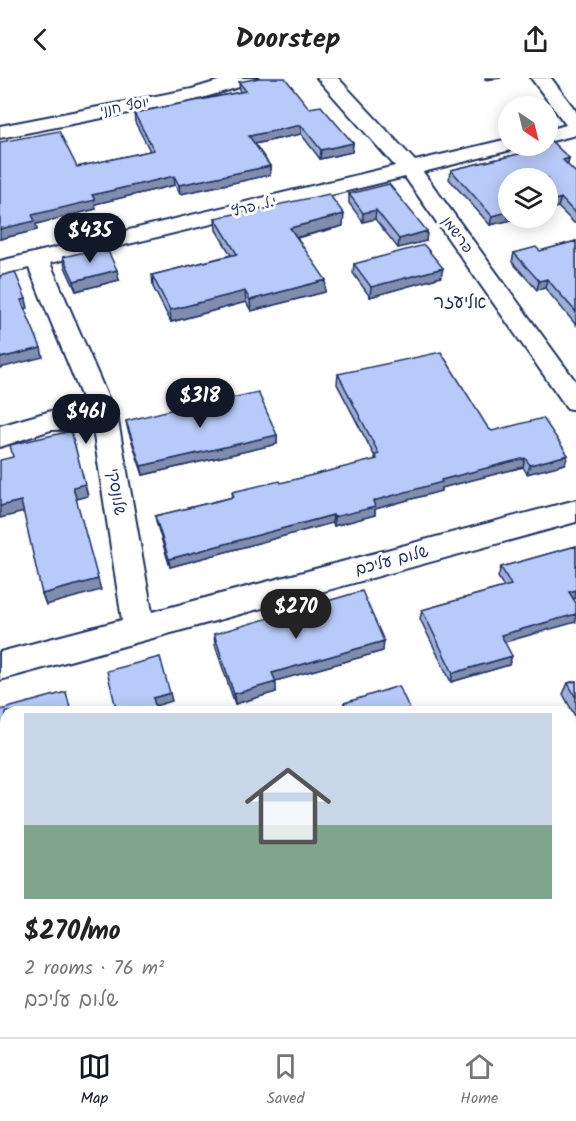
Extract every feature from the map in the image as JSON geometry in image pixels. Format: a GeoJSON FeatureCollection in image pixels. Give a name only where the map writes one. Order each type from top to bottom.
{"type":"FeatureCollection","features":[{"type":"Feature","properties":{"kind":"street","name":"יוסף חנני"},"geometry":{"type":"LineString","coordinates":[[0,132],[195,94],[249,78]]}},
{"type":"Feature","properties":{"kind":"street","name":"פרישמן"},"geometry":{"type":"LineString","coordinates":[[327,78],[410,170],[576,401]]}},
{"type":"Feature","properties":{"kind":"street"},"geometry":{"type":"LineString","coordinates":[[541,78],[576,127],[558,133]]}},
{"type":"Feature","properties":{"kind":"street","name":"י.ל. פרץ"},"geometry":{"type":"LineString","coordinates":[[0,268],[498,148]]}},
{"type":"Feature","properties":{"kind":"street","name":"שלונסקי"},"geometry":{"type":"LineString","coordinates":[[37,259],[105,421],[139,629]]}},
{"type":"Feature","properties":{"kind":"street"},"geometry":{"type":"LineString","coordinates":[[0,437],[47,419],[76,417],[105,421]]}},
{"type":"Feature","properties":{"kind":"street","name":"שלום עליכם"},"geometry":{"type":"LineString","coordinates":[[0,666],[576,511]]}},
{"type":"Feature","properties":{"kind":"building"},"geometry":{"type":"Polygon","coordinates":[[[259,78],[285,78],[309,108],[321,106],[353,143],[321,150],[301,125],[249,136],[270,166],[179,185],[174,176],[92,195],[95,200],[32,215],[35,221],[0,229],[0,142],[59,131],[77,167],[154,150],[134,113],[246,91],[239,82],[259,78]]]}},
{"type":"Feature","properties":{"kind":"building"},"geometry":{"type":"Polygon","coordinates":[[[558,148],[569,158],[563,160],[576,173],[576,214],[561,198],[558,199],[558,168],[498,168],[498,214],[492,216],[451,170],[510,156],[558,156],[558,148]]]}},
{"type":"Feature","properties":{"kind":"building"},"geometry":{"type":"Polygon","coordinates":[[[389,184],[427,231],[399,239],[376,210],[363,213],[349,194],[389,184]]]}},
{"type":"Feature","properties":{"kind":"building"},"geometry":{"type":"Polygon","coordinates":[[[329,194],[344,214],[290,228],[326,280],[250,300],[245,291],[170,310],[152,275],[237,254],[215,218],[329,194]]]}},
{"type":"Feature","properties":{"kind":"building"},"geometry":{"type":"Polygon","coordinates":[[[576,241],[576,312],[547,279],[539,281],[514,253],[536,247],[540,251],[576,241]]]}},
{"type":"Feature","properties":{"kind":"building"},"geometry":{"type":"Polygon","coordinates":[[[424,245],[443,268],[371,287],[354,264],[424,245]]]}},
{"type":"Feature","properties":{"kind":"building"},"geometry":{"type":"Polygon","coordinates":[[[106,247],[117,270],[74,281],[63,257],[106,247]]]}},
{"type":"Feature","properties":{"kind":"building"},"geometry":{"type":"Polygon","coordinates":[[[15,272],[26,299],[21,300],[41,348],[0,358],[0,276],[15,272]]]}},
{"type":"Feature","properties":{"kind":"building"},"geometry":{"type":"Polygon","coordinates":[[[441,352],[488,428],[492,431],[543,418],[568,455],[530,465],[525,458],[373,501],[375,507],[334,517],[333,515],[169,559],[155,516],[234,497],[232,492],[280,481],[281,483],[377,459],[375,455],[379,454],[338,374],[441,352]]]}},
{"type":"Feature","properties":{"kind":"building"},"geometry":{"type":"Polygon","coordinates":[[[258,392],[277,435],[141,466],[126,421],[258,392]]]}},
{"type":"Feature","properties":{"kind":"building"},"geometry":{"type":"Polygon","coordinates":[[[71,431],[85,484],[73,487],[98,579],[42,594],[21,501],[0,506],[0,460],[13,457],[10,445],[71,431]]]}},
{"type":"Feature","properties":{"kind":"building"},"geometry":{"type":"Polygon","coordinates":[[[576,546],[576,590],[569,592],[576,603],[576,614],[501,635],[512,656],[453,673],[422,610],[511,585],[501,567],[576,546]]]}},
{"type":"Feature","properties":{"kind":"building"},"geometry":{"type":"Polygon","coordinates":[[[362,591],[384,641],[272,673],[276,682],[234,694],[214,634],[362,591]]]}},
{"type":"Feature","properties":{"kind":"building"},"geometry":{"type":"Polygon","coordinates":[[[160,657],[170,693],[153,698],[155,706],[116,706],[107,671],[160,657]]]}},
{"type":"Feature","properties":{"kind":"building"},"geometry":{"type":"Polygon","coordinates":[[[576,681],[576,698],[568,683],[576,681]]]}},
{"type":"Feature","properties":{"kind":"building"},"geometry":{"type":"Polygon","coordinates":[[[399,686],[408,706],[345,706],[344,703],[399,686]]]}},
{"type":"Feature","properties":{"kind":"building"},"geometry":{"type":"Polygon","coordinates":[[[66,692],[70,706],[15,706],[66,692]]]}},
{"type":"Feature","properties":{"kind":"district","name":"אליעזר"},"geometry":{"type":"Point","coordinates":[460,303]}}]}
